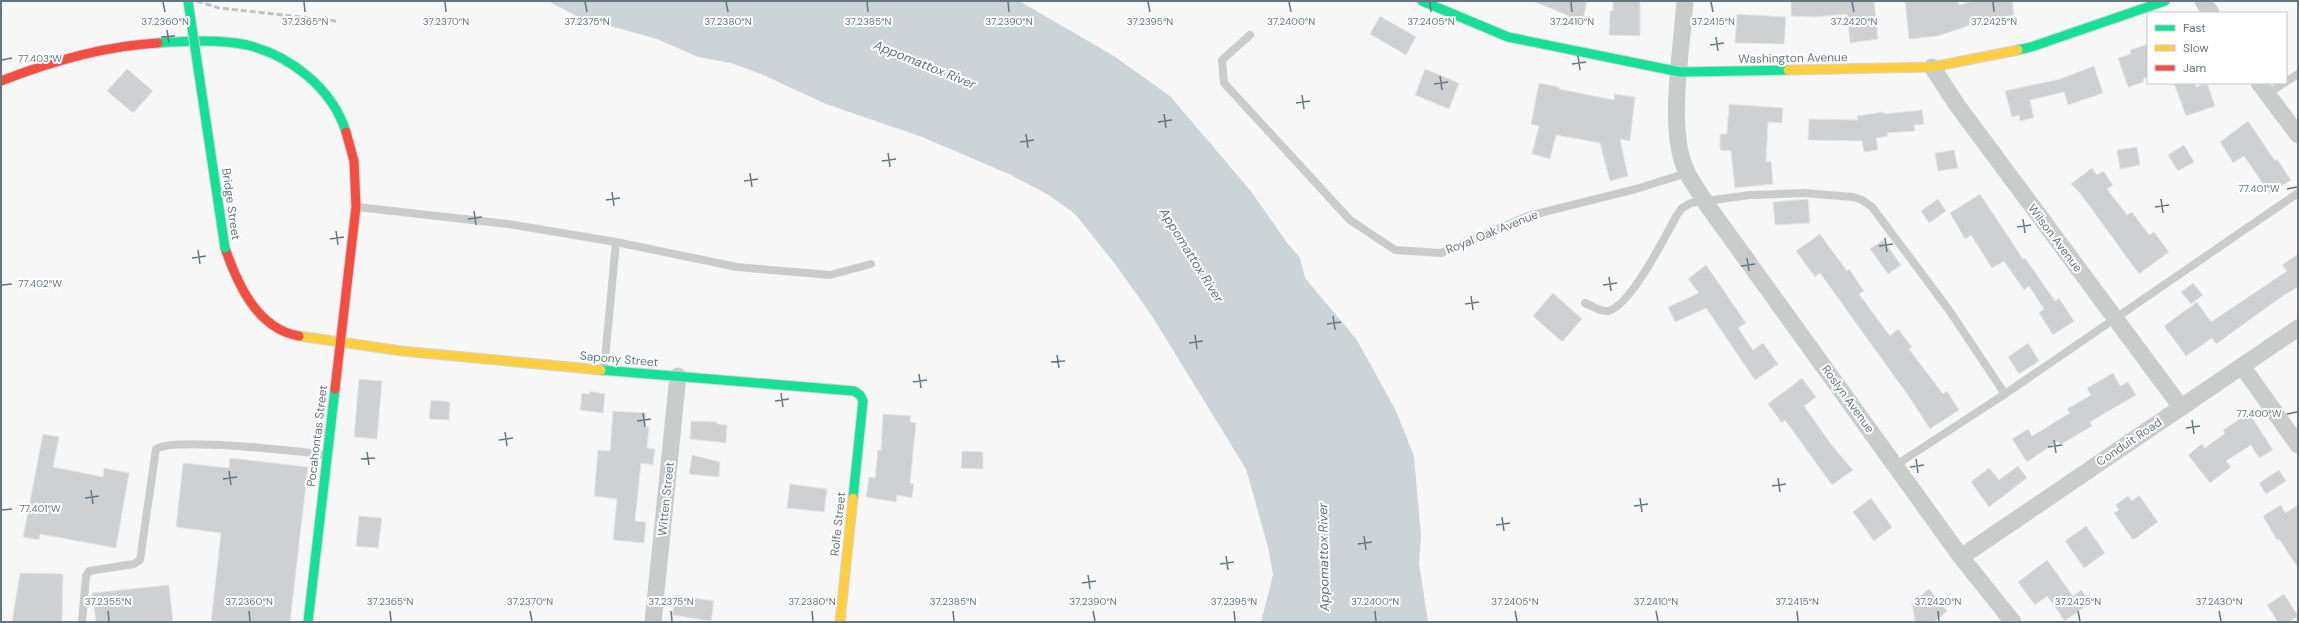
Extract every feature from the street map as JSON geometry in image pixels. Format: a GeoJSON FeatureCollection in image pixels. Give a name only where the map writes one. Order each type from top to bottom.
{"type":"FeatureCollection","features":[{"type":"Feature","properties":{"kind":"street","name":"Bridge Street"},"geometry":{"type":"LineString","coordinates":[[188,1],[225,248],[235,278],[250,303],[271,324],[294,335],[341,342]]}},
{"type":"Feature","properties":{"kind":"street","name":"Washington Avenue"},"geometry":{"type":"LineString","coordinates":[[1422,1],[1508,37],[1680,72],[1932,67],[2031,48],[2165,1]]}},
{"type":"Feature","properties":{"kind":"street"},"geometry":{"type":"LineString","coordinates":[[1685,1],[1676,117],[1678,143],[1687,173]]}},
{"type":"Feature","properties":{"kind":"street"},"geometry":{"type":"LineString","coordinates":[[2203,1],[2210,12]]}},
{"type":"Feature","properties":{"kind":"street","name":"Pocahontas Street"},"geometry":{"type":"LineString","coordinates":[[1,81],[59,59],[127,45],[176,42],[226,43],[263,50],[283,58],[303,71],[320,86],[334,105],[345,126],[352,148],[356,176],[356,207],[308,622]]}},
{"type":"Feature","properties":{"kind":"street","name":"Wilson Avenue"},"geometry":{"type":"LineString","coordinates":[[1932,67],[1957,105],[2181,407]]}},
{"type":"Feature","properties":{"kind":"street"},"geometry":{"type":"LineString","coordinates":[[2263,89],[2298,135]]}},
{"type":"Feature","properties":{"kind":"street","name":"Roslyn Avenue"},"geometry":{"type":"LineString","coordinates":[[1687,173],[1705,202],[1961,557],[2013,622]]}},
{"type":"Feature","properties":{"kind":"street","name":"Conduit Road"},"geometry":{"type":"LineString","coordinates":[[1961,557],[2298,328]]}},
{"type":"Feature","properties":{"kind":"street","name":"Sapony Street"},"geometry":{"type":"LineString","coordinates":[[341,342],[402,351],[854,391],[860,395],[863,401],[860,429]]}},
{"type":"Feature","properties":{"kind":"street"},"geometry":{"type":"LineString","coordinates":[[2242,366],[2298,445]]}},
{"type":"Feature","properties":{"kind":"street","name":"Witten Street"},"geometry":{"type":"LineString","coordinates":[[653,622],[678,376]]}},
{"type":"Feature","properties":{"kind":"street","name":"Rolfe Street"},"geometry":{"type":"LineString","coordinates":[[840,622],[860,429]]}},
{"type":"Feature","properties":{"kind":"lane","name":"Royal Oak Avenue"},"geometry":{"type":"LineString","coordinates":[[1250,35],[1222,60],[1224,83],[1350,220],[1395,250],[1441,253],[1528,216],[1636,189],[1687,173]]}},
{"type":"Feature","properties":{"kind":"lane"},"geometry":{"type":"LineString","coordinates":[[2287,81],[2298,74]]}},
{"type":"Feature","properties":{"kind":"lane"},"geometry":{"type":"LineString","coordinates":[[2263,89],[2279,84]]}},
{"type":"Feature","properties":{"kind":"lane"},"geometry":{"type":"LineString","coordinates":[[1585,303],[1606,311],[1614,309],[1640,279],[1682,208],[1691,203],[1750,195],[1804,193],[1853,197],[1862,200],[1872,207],[1949,310],[2005,394]]}},
{"type":"Feature","properties":{"kind":"lane"},"geometry":{"type":"LineString","coordinates":[[1896,465],[2116,319],[2298,193]]}},
{"type":"Feature","properties":{"kind":"lane"},"geometry":{"type":"LineString","coordinates":[[356,207],[508,224],[616,242],[737,267],[830,275],[871,264]]}},
{"type":"Feature","properties":{"kind":"lane"},"geometry":{"type":"LineString","coordinates":[[604,370],[616,242]]}},
{"type":"Feature","properties":{"kind":"lane"},"geometry":{"type":"LineString","coordinates":[[82,622],[86,576],[89,571],[134,564],[140,560],[156,449],[170,444],[231,446],[327,455]]}},
{"type":"Feature","properties":{"kind":"water","name":"Appomattox River"},"geometry":{"type":"Polygon","coordinates":[[[548,1],[1019,1],[1114,56],[1170,96],[1250,190],[1288,244],[1300,258],[1305,278],[1357,340],[1396,411],[1414,456],[1421,537],[1419,563],[1428,622],[1261,622],[1273,575],[1268,547],[1246,469],[1152,316],[1115,264],[1075,214],[1047,194],[1009,174],[922,137],[826,104],[761,74],[731,63],[698,57],[657,39],[578,17],[548,1]]]}},
{"type":"Feature","properties":{"kind":"building"},"geometry":{"type":"Polygon","coordinates":[[[1533,1],[1587,1],[1582,26],[1567,24],[1569,16],[1533,1]]]}},
{"type":"Feature","properties":{"kind":"building"},"geometry":{"type":"Polygon","coordinates":[[[1613,1],[1640,1],[1640,36],[1609,35],[1610,11],[1613,11],[1613,1]]]}},
{"type":"Feature","properties":{"kind":"building"},"geometry":{"type":"Polygon","coordinates":[[[1791,1],[1874,1],[1878,39],[1850,43],[1847,14],[1814,17],[1791,16],[1791,1]]]}},
{"type":"Feature","properties":{"kind":"building"},"geometry":{"type":"Polygon","coordinates":[[[1905,1],[1958,1],[1959,5],[1973,1],[2012,1],[2014,15],[1979,22],[1938,36],[1909,39],[1905,1]]]}},
{"type":"Feature","properties":{"kind":"building"},"geometry":{"type":"Polygon","coordinates":[[[1737,14],[1786,17],[1784,44],[1735,43],[1737,14]]]}},
{"type":"Feature","properties":{"kind":"building"},"geometry":{"type":"Polygon","coordinates":[[[1380,16],[1416,37],[1406,55],[1370,34],[1380,16]]]}},
{"type":"Feature","properties":{"kind":"building"},"geometry":{"type":"Polygon","coordinates":[[[2147,44],[2147,77],[2143,79],[2144,82],[2128,87],[2118,58],[2131,54],[2130,50],[2147,44]]]}},
{"type":"Feature","properties":{"kind":"building"},"geometry":{"type":"Polygon","coordinates":[[[2094,66],[2103,93],[2068,105],[2064,92],[2030,100],[2034,118],[2020,121],[2019,115],[2012,117],[2005,91],[2060,79],[2094,66]]]}},
{"type":"Feature","properties":{"kind":"building"},"geometry":{"type":"Polygon","coordinates":[[[127,69],[153,91],[133,113],[107,91],[127,69]]]}},
{"type":"Feature","properties":{"kind":"building"},"geometry":{"type":"Polygon","coordinates":[[[1425,69],[1459,83],[1449,109],[1415,95],[1425,69]]]}},
{"type":"Feature","properties":{"kind":"building"},"geometry":{"type":"Polygon","coordinates":[[[1539,83],[1559,87],[1559,89],[1614,100],[1615,94],[1635,97],[1630,141],[1620,139],[1628,176],[1610,181],[1600,143],[1556,135],[1550,159],[1532,154],[1539,126],[1531,124],[1539,83]]]}},
{"type":"Feature","properties":{"kind":"building"},"geometry":{"type":"Polygon","coordinates":[[[2174,84],[2195,84],[2196,87],[2207,84],[2215,106],[2186,116],[2174,84]]]}},
{"type":"Feature","properties":{"kind":"building"},"geometry":{"type":"Polygon","coordinates":[[[1729,104],[1783,108],[1782,123],[1768,122],[1766,162],[1771,161],[1773,184],[1735,188],[1731,151],[1720,150],[1720,134],[1727,134],[1729,104]]]}},
{"type":"Feature","properties":{"kind":"building"},"geometry":{"type":"Polygon","coordinates":[[[1922,110],[1924,124],[1914,125],[1915,131],[1887,133],[1888,136],[1876,138],[1878,150],[1864,152],[1862,141],[1808,140],[1809,119],[1858,120],[1857,116],[1883,112],[1884,114],[1922,110]]]}},
{"type":"Feature","properties":{"kind":"building"},"geometry":{"type":"Polygon","coordinates":[[[2248,121],[2275,161],[2277,159],[2291,180],[2270,194],[2244,156],[2233,163],[2220,142],[2248,121]]]}},
{"type":"Feature","properties":{"kind":"building"},"geometry":{"type":"Polygon","coordinates":[[[2184,145],[2194,162],[2178,171],[2168,155],[2184,145]]]}},
{"type":"Feature","properties":{"kind":"building"},"geometry":{"type":"Polygon","coordinates":[[[2137,147],[2140,165],[2120,169],[2117,150],[2137,147]]]}},
{"type":"Feature","properties":{"kind":"building"},"geometry":{"type":"Polygon","coordinates":[[[1954,150],[1958,168],[1938,171],[1935,153],[1954,150]]]}},
{"type":"Feature","properties":{"kind":"building"},"geometry":{"type":"Polygon","coordinates":[[[2092,168],[2097,175],[2103,171],[2113,185],[2107,189],[2127,215],[2132,212],[2149,235],[2154,232],[2169,252],[2139,274],[2080,193],[2071,184],[2092,168]]]}},
{"type":"Feature","properties":{"kind":"building"},"geometry":{"type":"Polygon","coordinates":[[[1980,194],[2023,259],[2025,258],[2055,301],[2059,298],[2074,321],[2053,335],[2039,313],[2044,309],[2029,286],[2024,290],[2004,261],[1992,268],[1971,235],[1965,239],[1950,213],[1980,194]]]}},
{"type":"Feature","properties":{"kind":"building"},"geometry":{"type":"Polygon","coordinates":[[[1808,199],[1810,223],[1775,225],[1773,202],[1808,199]]]}},
{"type":"Feature","properties":{"kind":"building"},"geometry":{"type":"Polygon","coordinates":[[[1938,199],[1946,211],[1929,223],[1921,211],[1938,199]]]}},
{"type":"Feature","properties":{"kind":"building"},"geometry":{"type":"Polygon","coordinates":[[[1820,234],[1847,271],[1849,269],[1864,291],[1859,294],[1890,336],[1898,329],[1912,347],[1909,349],[1943,394],[1947,391],[1959,410],[1930,429],[1910,398],[1820,273],[1815,277],[1796,251],[1820,234]]]}},
{"type":"Feature","properties":{"kind":"building"},"geometry":{"type":"Polygon","coordinates":[[[1883,240],[1901,265],[1888,274],[1870,249],[1883,240]]]}},
{"type":"Feature","properties":{"kind":"building"},"geometry":{"type":"Polygon","coordinates":[[[2298,254],[2298,287],[2284,295],[2216,344],[2212,338],[2186,356],[2164,326],[2197,302],[2211,322],[2287,271],[2282,265],[2298,254]]]}},
{"type":"Feature","properties":{"kind":"building"},"geometry":{"type":"Polygon","coordinates":[[[1706,265],[1746,323],[1738,328],[1753,350],[1763,343],[1778,364],[1755,380],[1706,308],[1675,322],[1668,307],[1699,293],[1688,279],[1706,265]]]}},
{"type":"Feature","properties":{"kind":"building"},"geometry":{"type":"Polygon","coordinates":[[[2193,283],[2203,295],[2191,304],[2181,292],[2193,283]]]}},
{"type":"Feature","properties":{"kind":"building"},"geometry":{"type":"Polygon","coordinates":[[[1553,293],[1582,319],[1562,342],[1533,316],[1553,293]]]}},
{"type":"Feature","properties":{"kind":"building"},"geometry":{"type":"Polygon","coordinates":[[[2028,343],[2039,361],[2019,374],[2008,357],[2028,343]]]}},
{"type":"Feature","properties":{"kind":"building"},"geometry":{"type":"Polygon","coordinates":[[[2113,373],[2120,386],[2128,382],[2136,395],[2090,422],[2092,426],[2060,445],[2058,441],[2027,462],[2012,439],[2028,429],[2032,436],[2070,413],[2067,409],[2091,395],[2087,388],[2113,373]]]}},
{"type":"Feature","properties":{"kind":"building"},"geometry":{"type":"Polygon","coordinates":[[[1802,378],[1816,397],[1804,406],[1833,447],[1853,470],[1832,485],[1785,420],[1782,423],[1768,404],[1802,378]]]}},
{"type":"Feature","properties":{"kind":"building"},"geometry":{"type":"Polygon","coordinates":[[[359,379],[382,381],[377,439],[354,437],[359,379]]]}},
{"type":"Feature","properties":{"kind":"building"},"geometry":{"type":"Polygon","coordinates":[[[590,391],[605,394],[603,413],[580,410],[582,393],[590,394],[590,391]]]}},
{"type":"Feature","properties":{"kind":"building"},"geometry":{"type":"Polygon","coordinates":[[[431,400],[450,402],[449,420],[429,419],[431,400]]]}},
{"type":"Feature","properties":{"kind":"building"},"geometry":{"type":"Polygon","coordinates":[[[613,411],[646,413],[645,427],[649,427],[647,448],[655,449],[653,465],[641,463],[635,521],[646,522],[644,543],[613,540],[617,499],[594,496],[598,450],[610,451],[613,411]]]}},
{"type":"Feature","properties":{"kind":"building"},"geometry":{"type":"Polygon","coordinates":[[[2249,413],[2273,450],[2259,458],[2251,445],[2226,461],[2231,467],[2210,483],[2188,455],[2202,444],[2205,448],[2225,433],[2223,430],[2249,413]]]}},
{"type":"Feature","properties":{"kind":"building"},"geometry":{"type":"Polygon","coordinates":[[[883,414],[911,416],[910,422],[916,423],[910,483],[914,484],[912,498],[897,495],[896,502],[866,497],[869,477],[875,478],[878,450],[881,450],[883,414]]]}},
{"type":"Feature","properties":{"kind":"building"},"geometry":{"type":"Polygon","coordinates":[[[691,421],[717,422],[717,424],[727,425],[726,443],[690,439],[691,421]]]}},
{"type":"Feature","properties":{"kind":"building"},"geometry":{"type":"Polygon","coordinates":[[[43,434],[59,437],[53,467],[103,477],[104,468],[129,473],[116,548],[40,534],[39,540],[23,537],[43,434]]]}},
{"type":"Feature","properties":{"kind":"building"},"geometry":{"type":"Polygon","coordinates":[[[962,451],[983,452],[983,469],[961,468],[962,451]]]}},
{"type":"Feature","properties":{"kind":"building"},"geometry":{"type":"Polygon","coordinates":[[[692,455],[720,462],[719,477],[689,474],[692,455]]]}},
{"type":"Feature","properties":{"kind":"building"},"geometry":{"type":"Polygon","coordinates":[[[230,458],[308,467],[290,622],[211,622],[221,533],[176,527],[183,463],[229,468],[230,458]]]}},
{"type":"Feature","properties":{"kind":"building"},"geometry":{"type":"Polygon","coordinates":[[[2018,466],[2027,478],[1989,507],[1971,482],[1989,468],[1999,480],[2018,466]]]}},
{"type":"Feature","properties":{"kind":"building"},"geometry":{"type":"Polygon","coordinates":[[[2279,470],[2286,481],[2266,494],[2259,483],[2279,470]]]}},
{"type":"Feature","properties":{"kind":"building"},"geometry":{"type":"Polygon","coordinates":[[[790,484],[827,489],[824,512],[787,508],[790,484]]]}},
{"type":"Feature","properties":{"kind":"building"},"geometry":{"type":"Polygon","coordinates":[[[2139,495],[2158,522],[2133,540],[2114,513],[2119,510],[2116,505],[2128,496],[2132,501],[2139,495]]]}},
{"type":"Feature","properties":{"kind":"building"},"geometry":{"type":"Polygon","coordinates":[[[1871,498],[1892,527],[1874,541],[1853,512],[1871,498]]]}},
{"type":"Feature","properties":{"kind":"building"},"geometry":{"type":"Polygon","coordinates":[[[2281,505],[2285,513],[2298,505],[2298,568],[2279,539],[2277,540],[2263,516],[2281,505]]]}},
{"type":"Feature","properties":{"kind":"building"},"geometry":{"type":"Polygon","coordinates":[[[359,516],[382,518],[378,548],[356,546],[359,516]]]}},
{"type":"Feature","properties":{"kind":"building"},"geometry":{"type":"Polygon","coordinates":[[[2086,526],[2105,553],[2084,568],[2065,541],[2086,526]]]}},
{"type":"Feature","properties":{"kind":"building"},"geometry":{"type":"Polygon","coordinates":[[[2047,560],[2073,596],[2081,590],[2091,602],[2065,621],[2047,596],[2035,605],[2018,582],[2047,560]]]}},
{"type":"Feature","properties":{"kind":"building"},"geometry":{"type":"Polygon","coordinates":[[[20,573],[63,574],[62,622],[12,622],[20,573]]]}},
{"type":"Feature","properties":{"kind":"building"},"geometry":{"type":"Polygon","coordinates":[[[169,585],[173,622],[96,622],[92,593],[169,585]]]}},
{"type":"Feature","properties":{"kind":"building"},"geometry":{"type":"Polygon","coordinates":[[[1929,589],[1947,611],[1934,622],[1915,622],[1912,603],[1929,589]]]}},
{"type":"Feature","properties":{"kind":"building"},"geometry":{"type":"Polygon","coordinates":[[[2284,594],[2298,616],[2289,622],[2278,622],[2267,605],[2284,594]]]}},
{"type":"Feature","properties":{"kind":"building"},"geometry":{"type":"Polygon","coordinates":[[[676,595],[714,601],[711,621],[672,615],[676,595]]]}},
{"type":"Feature","properties":{"kind":"railway"},"geometry":{"type":"LineString","coordinates":[[197,1],[219,8],[337,21]]}},
{"type":"Feature","properties":{"kind":"traffic: fast"},"geometry":{"type":"LineString","coordinates":[[188,1],[225,248]]}},
{"type":"Feature","properties":{"kind":"traffic: fast"},"geometry":{"type":"LineString","coordinates":[[1422,1],[1508,37],[1680,72],[1788,70]]}},
{"type":"Feature","properties":{"kind":"traffic: fast"},"geometry":{"type":"LineString","coordinates":[[2018,50],[2031,47],[2165,1]]}},
{"type":"Feature","properties":{"kind":"traffic: fast"},"geometry":{"type":"LineString","coordinates":[[158,43],[202,41],[236,43],[263,50],[279,57],[308,76],[320,88],[331,101],[340,116],[346,132]]}},
{"type":"Feature","properties":{"kind":"traffic: fast"},"geometry":{"type":"LineString","coordinates":[[601,370],[854,391],[860,395],[863,401],[853,498]]}},
{"type":"Feature","properties":{"kind":"traffic: fast"},"geometry":{"type":"LineString","coordinates":[[308,622],[335,389]]}},
{"type":"Feature","properties":{"kind":"traffic: slow"},"geometry":{"type":"LineString","coordinates":[[1788,70],[1932,67],[2018,50]]}},
{"type":"Feature","properties":{"kind":"traffic: slow"},"geometry":{"type":"LineString","coordinates":[[299,336],[402,351],[601,370]]}},
{"type":"Feature","properties":{"kind":"traffic: slow"},"geometry":{"type":"LineString","coordinates":[[840,622],[853,498]]}},
{"type":"Feature","properties":{"kind":"traffic: jam"},"geometry":{"type":"LineString","coordinates":[[1,81],[39,67],[98,51],[117,47],[158,43]]}},
{"type":"Feature","properties":{"kind":"traffic: jam"},"geometry":{"type":"LineString","coordinates":[[335,389],[356,207],[354,161],[346,132]]}},
{"type":"Feature","properties":{"kind":"traffic: jam"},"geometry":{"type":"LineString","coordinates":[[225,248],[236,276],[251,302],[260,314],[271,324],[284,332],[299,336]]}}]}
